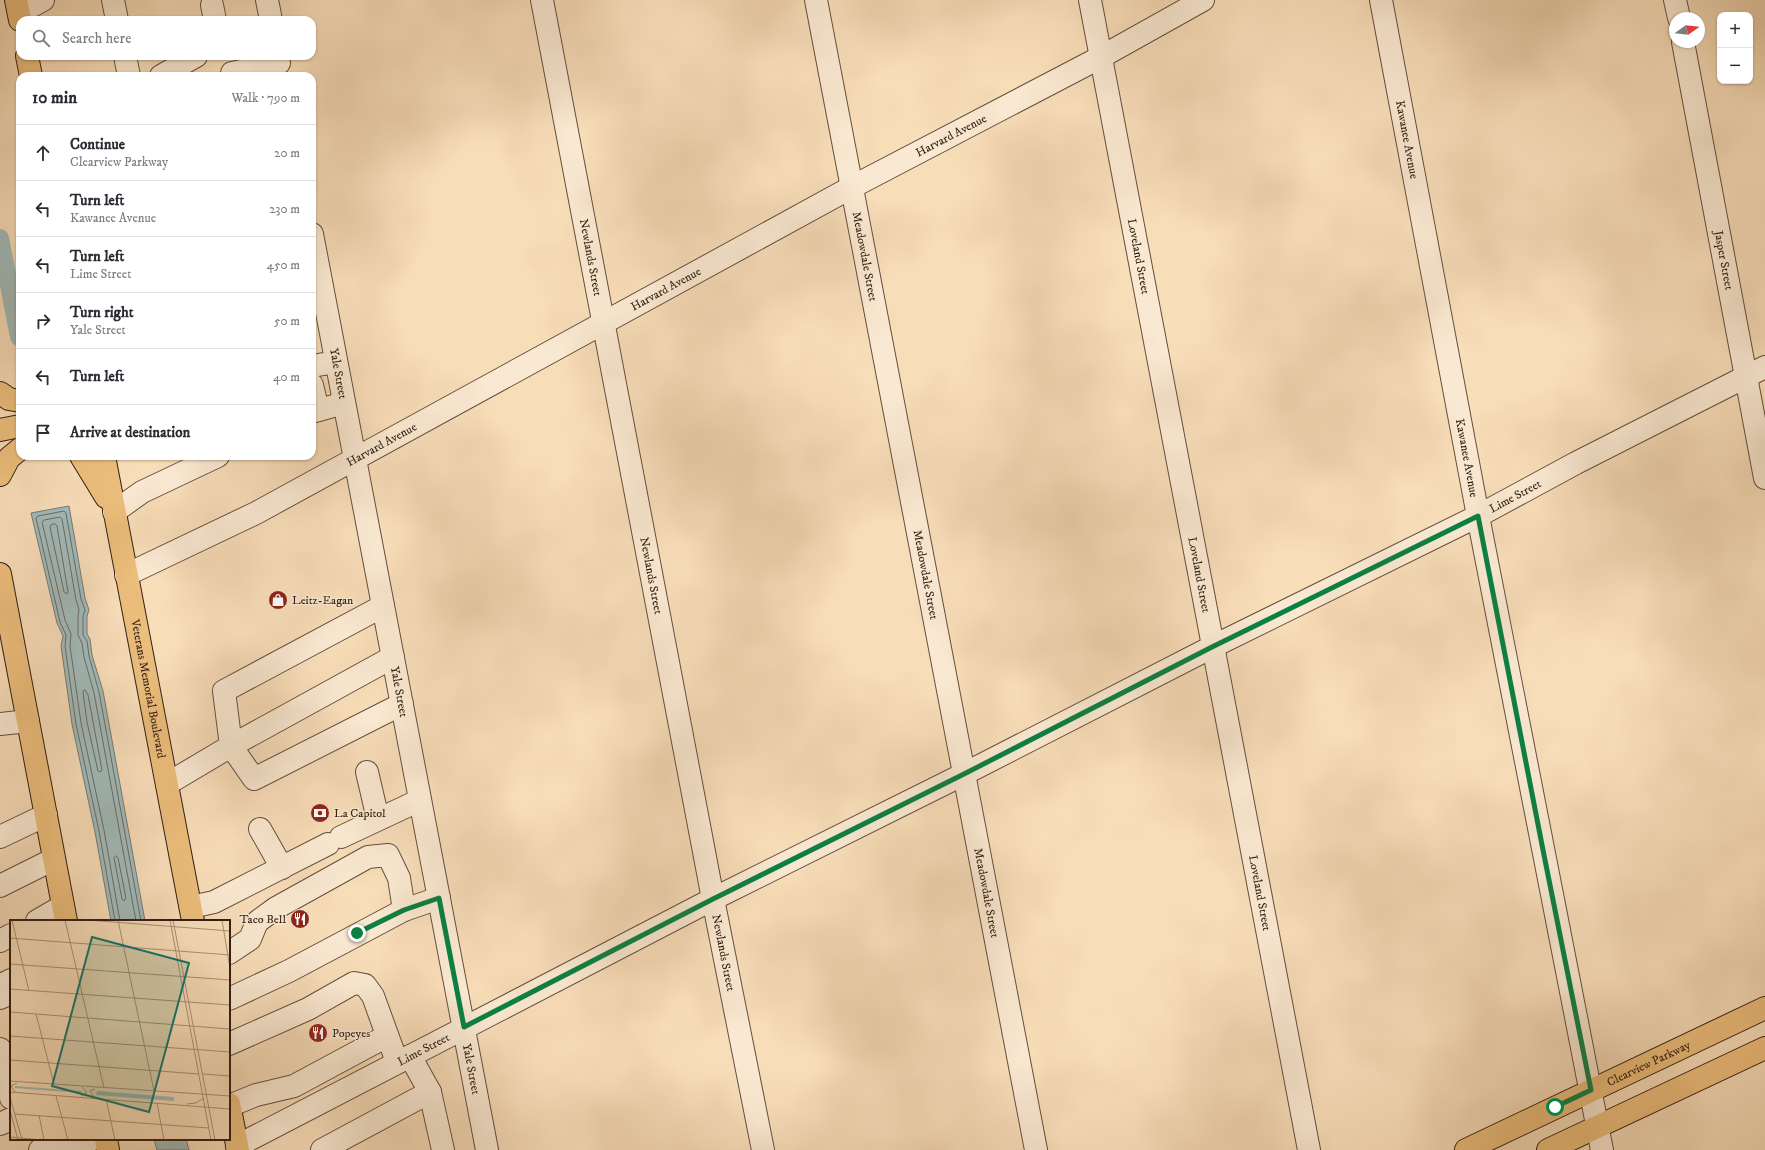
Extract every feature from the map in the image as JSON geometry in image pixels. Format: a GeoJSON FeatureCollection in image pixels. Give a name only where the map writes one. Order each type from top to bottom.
{"type":"FeatureCollection","features":[{"type":"Feature","properties":{"kind":"main road"},"geometry":{"type":"LineString","coordinates":[[28,60],[30,72]]}},
{"type":"Feature","properties":{"kind":"main road"},"geometry":{"type":"LineString","coordinates":[[0,393],[9,399],[16,401]]}},
{"type":"Feature","properties":{"kind":"main road"},"geometry":{"type":"LineString","coordinates":[[0,430],[16,427]]}},
{"type":"Feature","properties":{"kind":"main road"},"geometry":{"type":"LineString","coordinates":[[0,475],[9,458],[16,452]]}},
{"type":"Feature","properties":{"kind":"main road"},"geometry":{"type":"LineString","coordinates":[[83,460],[114,512]]}},
{"type":"Feature","properties":{"kind":"main road","name":"Veterans Memorial Boulevard"},"geometry":{"type":"LineString","coordinates":[[105,460],[192,914]]}},
{"type":"Feature","properties":{"kind":"main road"},"geometry":{"type":"LineString","coordinates":[[0,574],[6,641],[28,721],[64,913]]}},
{"type":"Feature","properties":{"kind":"main road","name":"Clearview Parkway"},"geometry":{"type":"LineString","coordinates":[[1466,1150],[1765,1008]]}},
{"type":"Feature","properties":{"kind":"main road"},"geometry":{"type":"LineString","coordinates":[[1548,1150],[1765,1048]]}},
{"type":"Feature","properties":{"kind":"main road"},"geometry":{"type":"LineString","coordinates":[[230,1110],[237,1148]]}},
{"type":"Feature","properties":{"kind":"main road"},"geometry":{"type":"LineString","coordinates":[[106,1140],[108,1150]]}},
{"type":"Feature","properties":{"kind":"street"},"geometry":{"type":"LineString","coordinates":[[18,11],[43,0]]}},
{"type":"Feature","properties":{"kind":"street"},"geometry":{"type":"LineString","coordinates":[[112,0],[116,16]]}},
{"type":"Feature","properties":{"kind":"street"},"geometry":{"type":"LineString","coordinates":[[267,0],[270,16]]}},
{"type":"Feature","properties":{"kind":"street","name":"Newlands Street"},"geometry":{"type":"LineString","coordinates":[[542,0],[713,899],[763,1150]]}},
{"type":"Feature","properties":{"kind":"street","name":"Meadowdale Street"},"geometry":{"type":"LineString","coordinates":[[816,0],[1036,1150]]}},
{"type":"Feature","properties":{"kind":"street","name":"Loveland Street"},"geometry":{"type":"LineString","coordinates":[[1090,0],[1309,1150]]}},
{"type":"Feature","properties":{"kind":"street","name":"Harvard Avenue"},"geometry":{"type":"LineString","coordinates":[[126,575],[256,513],[852,187],[1101,57],[1203,0]]}},
{"type":"Feature","properties":{"kind":"street","name":"Kawanee Avenue"},"geometry":{"type":"LineString","coordinates":[[1381,0],[1478,516],[1602,1150]]}},
{"type":"Feature","properties":{"kind":"street"},"geometry":{"type":"LineString","coordinates":[[1675,0],[1678,12]]}},
{"type":"Feature","properties":{"kind":"street","name":"Jasper Street"},"geometry":{"type":"LineString","coordinates":[[1684,48],[1756,372],[1765,478]]}},
{"type":"Feature","properties":{"kind":"street"},"geometry":{"type":"LineString","coordinates":[[126,60],[128,72]]}},
{"type":"Feature","properties":{"kind":"street"},"geometry":{"type":"LineString","coordinates":[[168,72],[189,60]]}},
{"type":"Feature","properties":{"kind":"street"},"geometry":{"type":"LineString","coordinates":[[238,72],[280,65]]}},
{"type":"Feature","properties":{"kind":"street","name":"Yale Street"},"geometry":{"type":"LineString","coordinates":[[316,279],[318,301],[336,362],[355,458],[464,1027],[486,1150]]}},
{"type":"Feature","properties":{"kind":"street"},"geometry":{"type":"LineString","coordinates":[[316,365],[336,362]]}},
{"type":"Feature","properties":{"kind":"street","name":"Lime Street"},"geometry":{"type":"LineString","coordinates":[[237,1148],[464,1027],[713,899],[964,774],[1212,647],[1478,516],[1576,463],[1756,372]]}},
{"type":"Feature","properties":{"kind":"street"},"geometry":{"type":"LineString","coordinates":[[316,411],[344,403]]}},
{"type":"Feature","properties":{"kind":"street"},"geometry":{"type":"LineString","coordinates":[[114,512],[142,492],[195,461]]}},
{"type":"Feature","properties":{"kind":"street"},"geometry":{"type":"LineString","coordinates":[[383,606],[224,691],[231,746],[254,780],[402,704]]}},
{"type":"Feature","properties":{"kind":"street"},"geometry":{"type":"LineString","coordinates":[[167,784],[231,746],[393,657]]}},
{"type":"Feature","properties":{"kind":"street"},"geometry":{"type":"LineString","coordinates":[[0,724],[28,721]]}},
{"type":"Feature","properties":{"kind":"street"},"geometry":{"type":"LineString","coordinates":[[367,772],[378,819]]}},
{"type":"Feature","properties":{"kind":"street"},"geometry":{"type":"LineString","coordinates":[[192,914],[335,840],[420,800]]}},
{"type":"Feature","properties":{"kind":"street"},"geometry":{"type":"LineString","coordinates":[[0,837],[46,815]]}},
{"type":"Feature","properties":{"kind":"street"},"geometry":{"type":"LineString","coordinates":[[260,829],[282,868]]}},
{"type":"Feature","properties":{"kind":"street"},"geometry":{"type":"LineString","coordinates":[[230,953],[250,939],[257,922],[276,908],[368,856],[388,855],[399,878],[404,910]]}},
{"type":"Feature","properties":{"kind":"street"},"geometry":{"type":"LineString","coordinates":[[0,886],[54,859]]}},
{"type":"Feature","properties":{"kind":"street"},"geometry":{"type":"LineString","coordinates":[[230,999],[289,971],[404,910],[439,898]]}},
{"type":"Feature","properties":{"kind":"street"},"geometry":{"type":"LineString","coordinates":[[40,920],[64,913]]}},
{"type":"Feature","properties":{"kind":"street"},"geometry":{"type":"LineString","coordinates":[[0,941],[10,936]]}},
{"type":"Feature","properties":{"kind":"street"},"geometry":{"type":"LineString","coordinates":[[0,998],[6,995],[5,983],[10,980]]}},
{"type":"Feature","properties":{"kind":"street"},"geometry":{"type":"LineString","coordinates":[[230,1044],[308,1009],[354,983],[366,985],[373,996],[387,1036],[403,1059],[430,1092],[443,1150]]}},
{"type":"Feature","properties":{"kind":"street"},"geometry":{"type":"LineString","coordinates":[[230,1105],[256,1095],[294,1086],[387,1036]]}},
{"type":"Feature","properties":{"kind":"street"},"geometry":{"type":"LineString","coordinates":[[0,1049],[10,1094]]}},
{"type":"Feature","properties":{"kind":"street"},"geometry":{"type":"LineString","coordinates":[[322,1150],[430,1092]]}},
{"type":"Feature","properties":{"kind":"street"},"geometry":{"type":"LineString","coordinates":[[0,1124],[10,1119]]}},
{"type":"Feature","properties":{"kind":"street"},"geometry":{"type":"LineString","coordinates":[[40,1150],[60,1144],[86,1140]]}},
{"type":"Feature","properties":{"kind":"water"},"geometry":{"type":"Polygon","coordinates":[[[69,506],[85,598],[89,610],[87,616],[87,634],[90,639],[92,655],[103,691],[145,920],[111,920],[95,832],[72,724],[61,646],[63,636],[57,623],[31,513],[69,506]]]}},
{"type":"Feature","properties":{"kind":"water"},"geometry":{"type":"Polygon","coordinates":[[[154,1140],[186,1140],[189,1150],[157,1150],[154,1140]]]}},
{"type":"Feature","properties":{"kind":"waterway"},"geometry":{"type":"LineString","coordinates":[[0,238],[16,321]]}},
{"type":"Feature","properties":{"kind":"place","name":"Leitz-Eagan"},"geometry":{"type":"Point","coordinates":[278,600]}},
{"type":"Feature","properties":{"kind":"place","name":"La Capitol"},"geometry":{"type":"Point","coordinates":[320,813]}},
{"type":"Feature","properties":{"kind":"place","name":"Taco Bell"},"geometry":{"type":"Point","coordinates":[300,919]}},
{"type":"Feature","properties":{"kind":"place","name":"Popeyes"},"geometry":{"type":"Point","coordinates":[318,1033]}},
{"type":"Feature","properties":{"kind":"route"},"geometry":{"type":"LineString","coordinates":[[357,933],[404,910],[439,898],[464,1027],[713,899],[964,774],[1212,647],[1478,516],[1591,1090],[1555,1107]]}}]}
